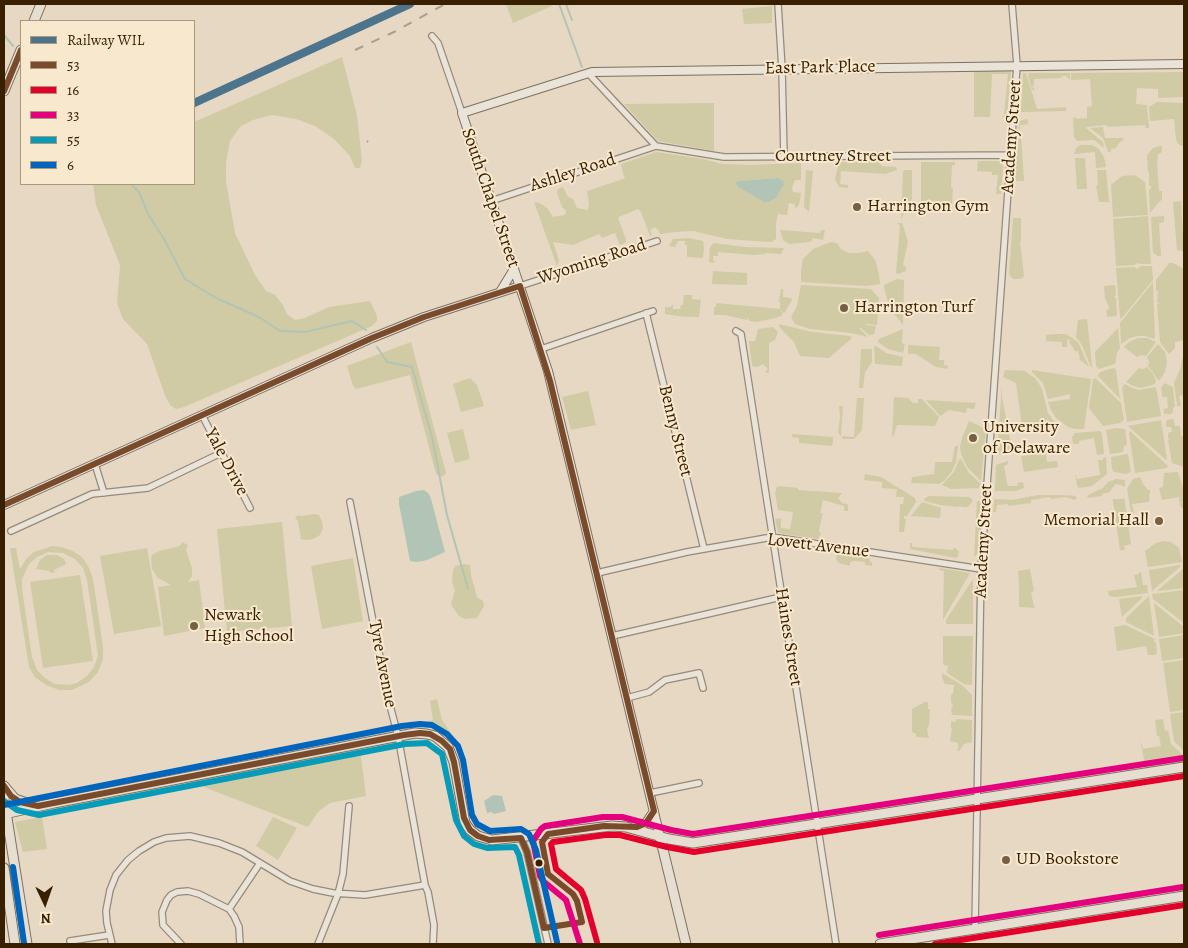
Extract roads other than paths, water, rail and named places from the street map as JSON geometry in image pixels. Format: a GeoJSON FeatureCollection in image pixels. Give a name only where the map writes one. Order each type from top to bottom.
{"type":"FeatureCollection","features":[{"type":"Feature","properties":{"kind":"main road"},"geometry":{"type":"LineString","coordinates":[[34,20],[41,4]]}},
{"type":"Feature","properties":{"kind":"main road"},"geometry":{"type":"LineString","coordinates":[[4,91],[20,52]]}},
{"type":"Feature","properties":{"kind":"main road"},"geometry":{"type":"LineString","coordinates":[[5,813],[415,733],[427,734],[438,738],[446,745],[454,762],[464,820],[475,834],[489,840],[521,838],[604,826],[621,826],[660,837],[693,843],[1184,767]]}},
{"type":"Feature","properties":{"kind":"main road"},"geometry":{"type":"LineString","coordinates":[[4,786],[11,796],[20,802],[38,806]]}},
{"type":"Feature","properties":{"kind":"main road"},"geometry":{"type":"LineString","coordinates":[[4,799],[27,944]]}},
{"type":"Feature","properties":{"kind":"main road","name":"South Chapel Street"},"geometry":{"type":"LineString","coordinates":[[660,837],[686,944]]}},
{"type":"Feature","properties":{"kind":"main road"},"geometry":{"type":"LineString","coordinates":[[4,868],[15,944]]}},
{"type":"Feature","properties":{"kind":"main road"},"geometry":{"type":"LineString","coordinates":[[880,944],[905,942],[1184,896]]}},
{"type":"Feature","properties":{"kind":"street"},"geometry":{"type":"LineString","coordinates":[[778,4],[784,157]]}},
{"type":"Feature","properties":{"kind":"street","name":"Academy Street"},"geometry":{"type":"LineString","coordinates":[[975,929],[981,569],[1017,65],[1012,4]]}},
{"type":"Feature","properties":{"kind":"street","name":"South Chapel Street"},"geometry":{"type":"LineString","coordinates":[[432,36],[438,43],[541,348],[660,837]]}},
{"type":"Feature","properties":{"kind":"street","name":"East Park Place"},"geometry":{"type":"LineString","coordinates":[[462,113],[588,73],[1017,65],[1184,64]]}},
{"type":"Feature","properties":{"kind":"street"},"geometry":{"type":"LineString","coordinates":[[588,73],[656,146]]}},
{"type":"Feature","properties":{"kind":"street","name":"Courtney Street"},"geometry":{"type":"LineString","coordinates":[[656,146],[724,157],[1010,155]]}},
{"type":"Feature","properties":{"kind":"street","name":"Ashley Road"},"geometry":{"type":"LineString","coordinates":[[491,201],[656,146]]}},
{"type":"Feature","properties":{"kind":"street","name":"Wyoming Road"},"geometry":{"type":"LineString","coordinates":[[4,505],[372,338],[424,317],[657,241]]}},
{"type":"Feature","properties":{"kind":"street"},"geometry":{"type":"LineString","coordinates":[[500,292],[514,269]]}},
{"type":"Feature","properties":{"kind":"street","name":"Benny Street"},"geometry":{"type":"LineString","coordinates":[[541,348],[650,312],[704,549]]}},
{"type":"Feature","properties":{"kind":"street","name":"Haines Street"},"geometry":{"type":"LineString","coordinates":[[736,331],[740,334],[836,944]]}},
{"type":"Feature","properties":{"kind":"street","name":"Yale Drive"},"geometry":{"type":"LineString","coordinates":[[202,415],[250,508]]}},
{"type":"Feature","properties":{"kind":"street"},"geometry":{"type":"LineString","coordinates":[[11,531],[92,494],[116,493],[148,488],[221,454]]}},
{"type":"Feature","properties":{"kind":"street"},"geometry":{"type":"LineString","coordinates":[[95,464],[104,493]]}},
{"type":"Feature","properties":{"kind":"street","name":"Tyre Avenue"},"geometry":{"type":"LineString","coordinates":[[350,502],[387,694],[398,736],[425,885],[428,892],[434,925],[433,944]]}},
{"type":"Feature","properties":{"kind":"street","name":"Lovett Avenue"},"geometry":{"type":"LineString","coordinates":[[597,573],[704,549],[772,537],[981,569]]}},
{"type":"Feature","properties":{"kind":"street"},"geometry":{"type":"LineString","coordinates":[[612,636],[782,597]]}},
{"type":"Feature","properties":{"kind":"street"},"geometry":{"type":"LineString","coordinates":[[627,698],[649,692],[665,680],[699,673],[703,688]]}},
{"type":"Feature","properties":{"kind":"street"},"geometry":{"type":"LineString","coordinates":[[650,793],[699,783]]}},
{"type":"Feature","properties":{"kind":"street"},"geometry":{"type":"LineString","coordinates":[[318,944],[338,894],[343,874],[349,806]]}},
{"type":"Feature","properties":{"kind":"street"},"geometry":{"type":"LineString","coordinates":[[630,828],[646,823],[654,811]]}},
{"type":"Feature","properties":{"kind":"street"},"geometry":{"type":"LineString","coordinates":[[112,944],[106,916],[110,890],[116,875],[128,860],[154,842],[178,836],[200,838],[230,847],[290,881],[313,889],[338,894],[365,895],[425,885]]}},
{"type":"Feature","properties":{"kind":"street"},"geometry":{"type":"LineString","coordinates":[[521,838],[527,852],[548,944]]}},
{"type":"Feature","properties":{"kind":"street"},"geometry":{"type":"LineString","coordinates":[[229,909],[260,863]]}},
{"type":"Feature","properties":{"kind":"street"},"geometry":{"type":"LineString","coordinates":[[181,944],[168,931],[161,919],[164,906],[171,895],[181,892],[195,892],[229,909],[239,927],[240,944]]}},
{"type":"Feature","properties":{"kind":"street"},"geometry":{"type":"LineString","coordinates":[[70,941],[109,935]]}},
{"type":"Feature","properties":{"kind":"waterway"},"geometry":{"type":"LineString","coordinates":[[559,4],[582,67]]}},
{"type":"Feature","properties":{"kind":"waterway"},"geometry":{"type":"LineString","coordinates":[[566,4],[572,20]]}},
{"type":"Feature","properties":{"kind":"waterway"},"geometry":{"type":"LineString","coordinates":[[4,35],[13,46]]}},
{"type":"Feature","properties":{"kind":"waterway"},"geometry":{"type":"LineString","coordinates":[[132,185],[139,192],[148,214],[164,239],[185,279],[216,298],[259,317],[280,331],[305,332],[352,321],[366,330]]}},
{"type":"Feature","properties":{"kind":"waterway"},"geometry":{"type":"LineString","coordinates":[[377,347],[387,362],[412,367],[432,437],[447,515],[468,589]]}},
{"type":"Feature","properties":{"kind":"railway"},"geometry":{"type":"LineString","coordinates":[[355,50],[394,32],[445,4]]}},
{"type":"Feature","properties":{"kind":"rail line","name":"WIL"},"geometry":{"type":"LineString","coordinates":[[195,103],[410,4]]}},
{"type":"Feature","properties":{"kind":"place","name":"Harrington Gym"},"geometry":{"type":"Point","coordinates":[857,207]}},
{"type":"Feature","properties":{"kind":"place","name":"Harrington Turf"},"geometry":{"type":"Point","coordinates":[844,308]}},
{"type":"Feature","properties":{"kind":"place","name":"University of Delaware"},"geometry":{"type":"Point","coordinates":[973,438]}},
{"type":"Feature","properties":{"kind":"place","name":"Memorial Hall"},"geometry":{"type":"Point","coordinates":[1159,521]}},
{"type":"Feature","properties":{"kind":"place","name":"Newark High School"},"geometry":{"type":"Point","coordinates":[194,626]}},
{"type":"Feature","properties":{"kind":"place","name":"UD Bookstore"},"geometry":{"type":"Point","coordinates":[1006,860]}}]}
